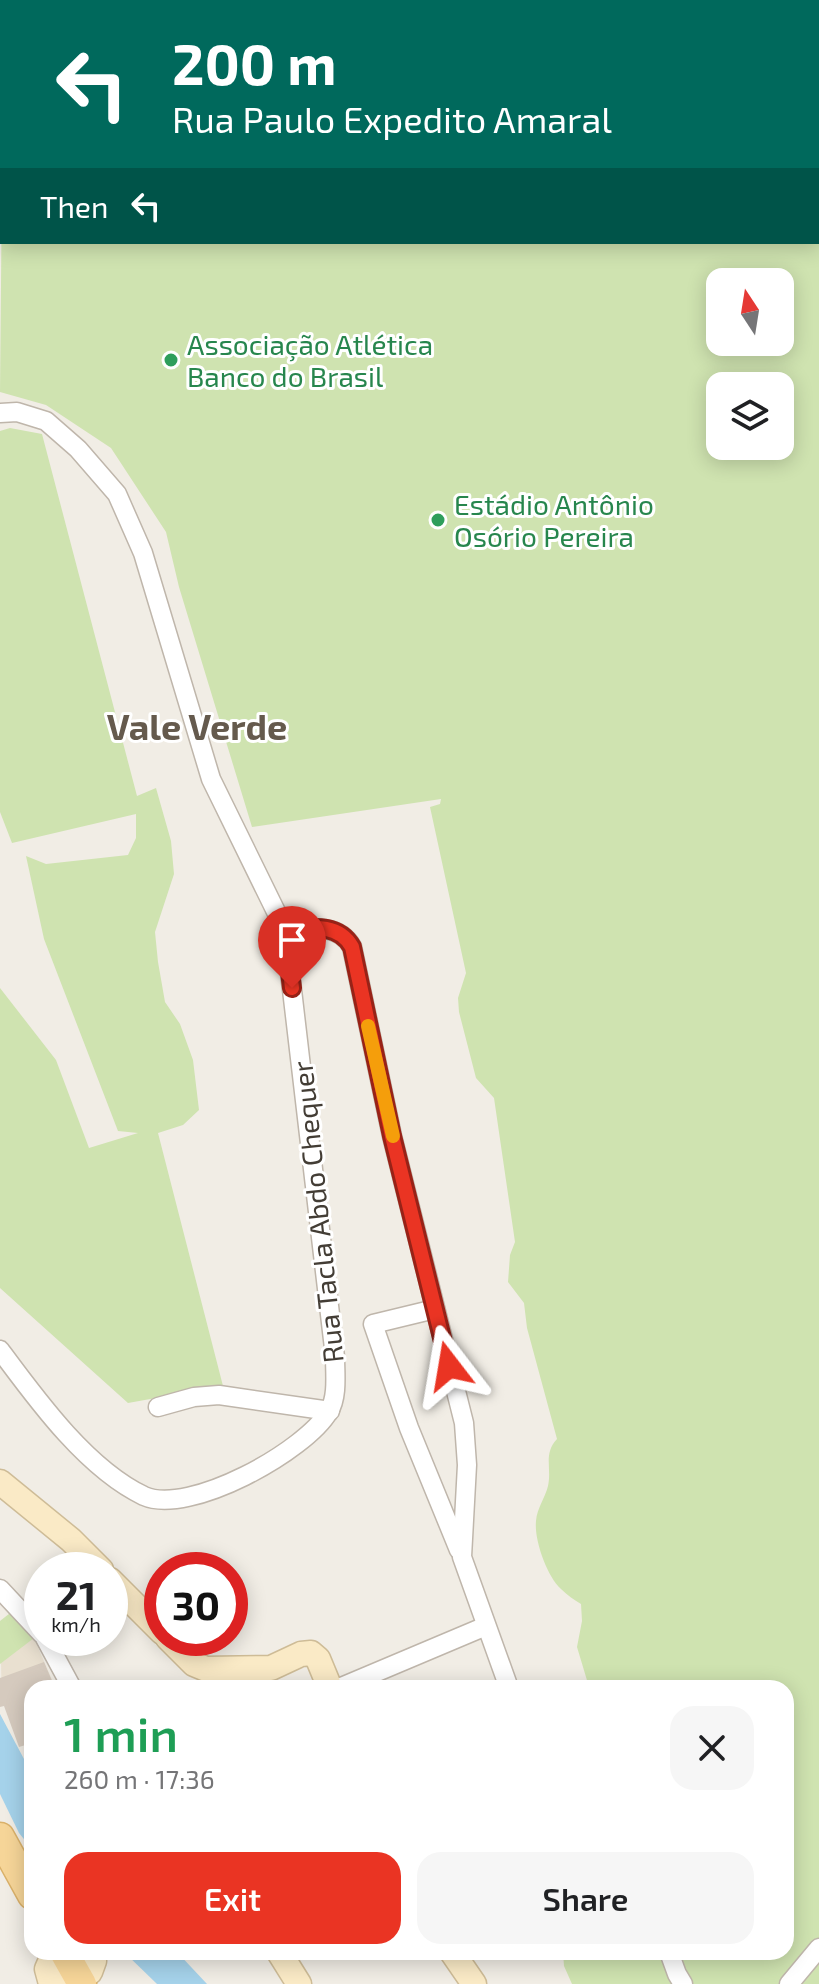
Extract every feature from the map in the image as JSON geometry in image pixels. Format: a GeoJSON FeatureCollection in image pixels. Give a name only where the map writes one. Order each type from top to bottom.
{"type":"FeatureCollection","features":[{"type":"Feature","properties":{"kind":"main road"},"geometry":{"type":"LineString","coordinates":[[0,1837],[24,1881]]}},
{"type":"Feature","properties":{"kind":"street","name":"Rua Tacla Abdo Chequer"},"geometry":{"type":"LineString","coordinates":[[0,413],[17,412],[46,421],[78,449],[117,494],[143,553],[211,779],[285,930],[335,1357],[330,1411]]}},
{"type":"Feature","properties":{"kind":"street"},"geometry":{"type":"LineString","coordinates":[[285,930],[326,928],[339,932],[352,947],[392,1136],[467,1444],[462,1557]]}},
{"type":"Feature","properties":{"kind":"street"},"geometry":{"type":"LineString","coordinates":[[435,1309],[373,1324],[409,1428],[462,1557],[506,1680]]}},
{"type":"Feature","properties":{"kind":"street"},"geometry":{"type":"LineString","coordinates":[[0,1350],[78,1445],[119,1481],[158,1500],[177,1501],[218,1488],[272,1461],[296,1445],[330,1411]]}},
{"type":"Feature","properties":{"kind":"street"},"geometry":{"type":"LineString","coordinates":[[158,1407],[194,1397],[219,1395],[330,1411]]}},
{"type":"Feature","properties":{"kind":"street"},"geometry":{"type":"LineString","coordinates":[[0,1482],[83,1552]]}},
{"type":"Feature","properties":{"kind":"street"},"geometry":{"type":"LineString","coordinates":[[0,1589],[24,1615]]}},
{"type":"Feature","properties":{"kind":"street"},"geometry":{"type":"LineString","coordinates":[[128,1598],[144,1614]]}},
{"type":"Feature","properties":{"kind":"street"},"geometry":{"type":"LineString","coordinates":[[358,1680],[486,1626]]}},
{"type":"Feature","properties":{"kind":"street"},"geometry":{"type":"LineString","coordinates":[[244,1680],[301,1654],[315,1655],[326,1680]]}},
{"type":"Feature","properties":{"kind":"street"},"geometry":{"type":"LineString","coordinates":[[55,1656],[68,1680]]}},
{"type":"Feature","properties":{"kind":"street"},"geometry":{"type":"LineString","coordinates":[[186,1656],[206,1669],[271,1668]]}},
{"type":"Feature","properties":{"kind":"street"},"geometry":{"type":"LineString","coordinates":[[789,1984],[819,1948]]}},
{"type":"Feature","properties":{"kind":"street"},"geometry":{"type":"LineString","coordinates":[[284,1960],[299,1984]]}},
{"type":"Feature","properties":{"kind":"street"},"geometry":{"type":"LineString","coordinates":[[458,1960],[474,1984]]}},
{"type":"Feature","properties":{"kind":"street"},"geometry":{"type":"LineString","coordinates":[[672,1960],[683,1984]]}},
{"type":"Feature","properties":{"kind":"shaded area"},"geometry":{"type":"Polygon","coordinates":[[[0,1621],[24,1633],[24,1656],[42,1656],[52,1680],[24,1680],[24,1698],[2,1706],[0,1621]]]}},
{"type":"Feature","properties":{"kind":"green space"},"geometry":{"type":"Polygon","coordinates":[[[1,244],[819,244],[819,1984],[572,1984],[564,1960],[794,1960],[794,1680],[587,1680],[577,1647],[582,1621],[581,1604],[556,1583],[546,1567],[537,1538],[537,1516],[548,1486],[550,1450],[557,1439],[527,1328],[524,1303],[508,1282],[510,1255],[515,1242],[494,1098],[476,1078],[459,1012],[458,998],[466,973],[430,807],[440,804],[441,799],[252,827],[179,587],[166,532],[111,448],[46,405],[0,392],[1,244]]]}},
{"type":"Feature","properties":{"kind":"green space"},"geometry":{"type":"Polygon","coordinates":[[[10,428],[42,434],[137,796],[156,788],[171,841],[174,874],[155,932],[158,962],[165,1002],[180,1024],[193,1060],[199,1110],[183,1125],[158,1133],[223,1386],[128,1403],[0,1288],[0,988],[56,1060],[89,1148],[138,1133],[118,1131],[44,939],[26,856],[46,864],[128,855],[136,838],[136,814],[12,843],[0,812],[0,431],[10,428]]]}},
{"type":"Feature","properties":{"kind":"green space"},"geometry":{"type":"Polygon","coordinates":[[[14,1610],[24,1624],[24,1646],[0,1664],[0,1621],[14,1610]]]}},
{"type":"Feature","properties":{"kind":"water"},"geometry":{"type":"Polygon","coordinates":[[[0,1714],[24,1759],[24,1839],[0,1794],[0,1714]]]}},
{"type":"Feature","properties":{"kind":"water"},"geometry":{"type":"Polygon","coordinates":[[[132,1960],[184,1960],[207,1984],[157,1984],[132,1960]]]}},
{"type":"Feature","properties":{"kind":"building"},"geometry":{"type":"Polygon","coordinates":[[[44,1662],[52,1680],[24,1680],[24,1745],[19,1747],[4,1706],[0,1707],[0,1678],[44,1662]]]}},
{"type":"Feature","properties":{"kind":"slow traffic"},"geometry":{"type":"LineString","coordinates":[[368,1026],[393,1136]]}},
{"type":"Feature","properties":{"kind":"place","name":"Associação Atlética Banco do Brasil"},"geometry":{"type":"Point","coordinates":[171,360]}},
{"type":"Feature","properties":{"kind":"place","name":"Estádio Antônio Osório Pereira"},"geometry":{"type":"Point","coordinates":[438,520]}},
{"type":"Feature","properties":{"kind":"district","name":"Vale Verde"},"geometry":{"type":"Point","coordinates":[197,725]}},
{"type":"Feature","properties":{"kind":"route"},"geometry":{"type":"LineString","coordinates":[[292,988],[285,930],[326,928],[347,938],[352,947],[392,1136],[449,1366]]}}]}
